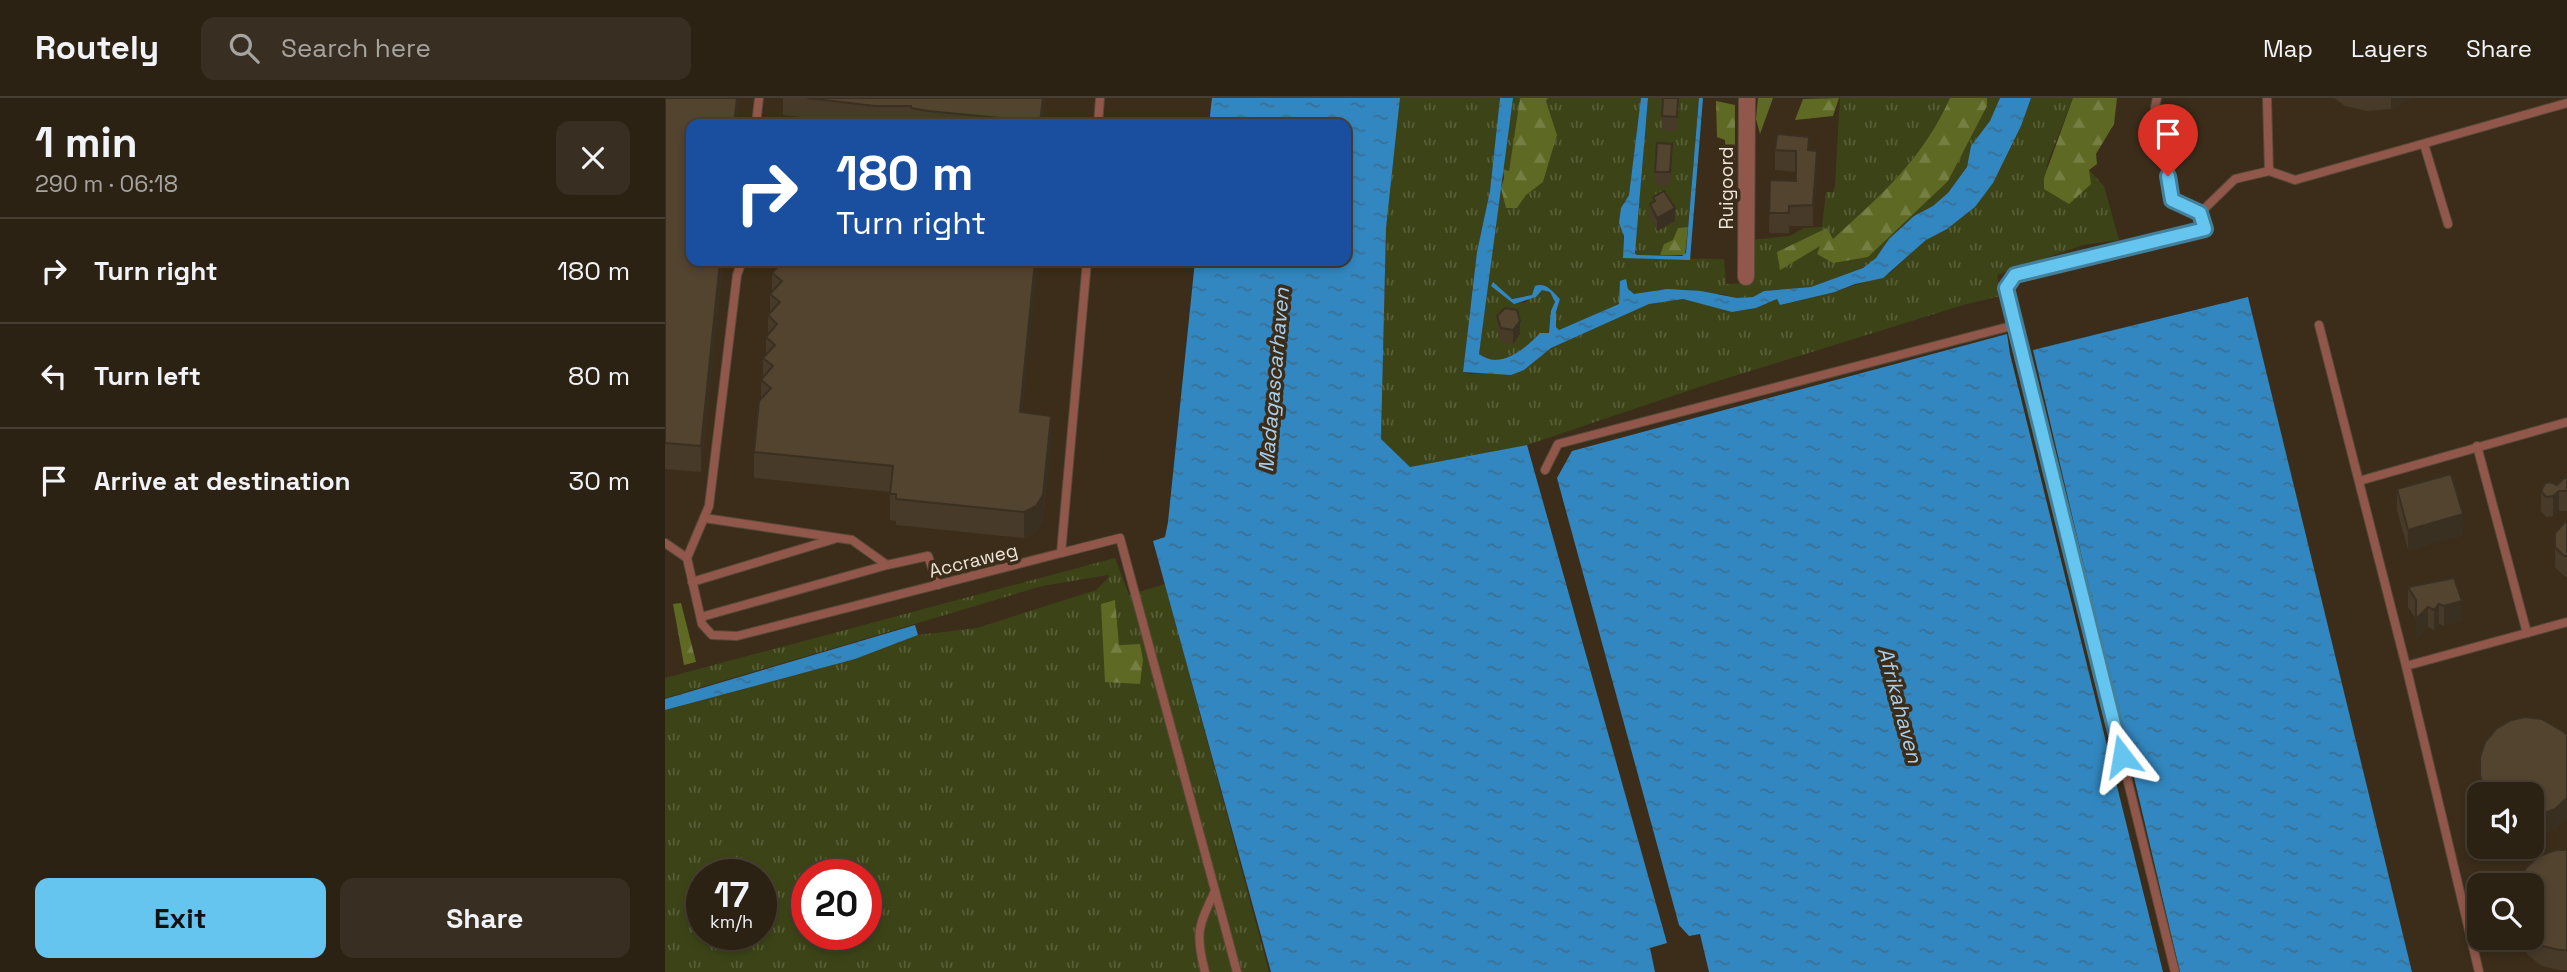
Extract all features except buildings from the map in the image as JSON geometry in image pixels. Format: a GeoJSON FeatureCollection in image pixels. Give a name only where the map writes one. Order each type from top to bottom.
{"type":"FeatureCollection","features":[{"type":"Feature","properties":{"kind":"street","name":"Ruigoord"},"geometry":{"type":"LineString","coordinates":[[1746,277],[1747,98]]}},
{"type":"Feature","properties":{"kind":"lane"},"geometry":{"type":"LineString","coordinates":[[757,119],[759,98]]}},
{"type":"Feature","properties":{"kind":"lane"},"geometry":{"type":"LineString","coordinates":[[1098,119],[1100,98]]}},
{"type":"Feature","properties":{"kind":"lane"},"geometry":{"type":"LineString","coordinates":[[2157,98],[2155,107],[2172,200],[2200,213],[2205,229],[2015,275],[2006,288],[2175,972]]}},
{"type":"Feature","properties":{"kind":"lane"},"geometry":{"type":"LineString","coordinates":[[2267,98],[2269,171]]}},
{"type":"Feature","properties":{"kind":"lane"},"geometry":{"type":"LineString","coordinates":[[2200,213],[2235,179],[2269,171],[2295,180],[2564,104]]}},
{"type":"Feature","properties":{"kind":"lane"},"geometry":{"type":"LineString","coordinates":[[2424,144],[2448,224]]}},
{"type":"Feature","properties":{"kind":"lane"},"geometry":{"type":"LineString","coordinates":[[740,266],[709,506],[687,558],[701,617],[928,556],[938,585]]}},
{"type":"Feature","properties":{"kind":"lane"},"geometry":{"type":"LineString","coordinates":[[1061,553],[1087,266]]}},
{"type":"Feature","properties":{"kind":"lane"},"geometry":{"type":"LineString","coordinates":[[1545,470],[1558,444],[2015,325]]}},
{"type":"Feature","properties":{"kind":"lane"},"geometry":{"type":"LineString","coordinates":[[2319,325],[2406,666],[2479,972]]}},
{"type":"Feature","properties":{"kind":"lane"},"geometry":{"type":"LineString","coordinates":[[2359,481],[2567,422]]}},
{"type":"Feature","properties":{"kind":"lane"},"geometry":{"type":"LineString","coordinates":[[2477,446],[2527,633]]}},
{"type":"Feature","properties":{"kind":"lane"},"geometry":{"type":"LineString","coordinates":[[704,518],[852,540],[887,565]]}},
{"type":"Feature","properties":{"kind":"lane"},"geometry":{"type":"LineString","coordinates":[[692,582],[837,538]]}},
{"type":"Feature","properties":{"kind":"lane","name":"Accraweg"},"geometry":{"type":"LineString","coordinates":[[701,617],[702,624],[712,635],[737,636],[1120,538],[1215,891]]}},
{"type":"Feature","properties":{"kind":"lane"},"geometry":{"type":"LineString","coordinates":[[665,543],[687,558]]}},
{"type":"Feature","properties":{"kind":"lane"},"geometry":{"type":"LineString","coordinates":[[2406,666],[2567,622]]}},
{"type":"Feature","properties":{"kind":"lane"},"geometry":{"type":"LineString","coordinates":[[1205,972],[1198,934],[1215,891]]}},
{"type":"Feature","properties":{"kind":"lane"},"geometry":{"type":"LineString","coordinates":[[1215,891],[1237,972]]}},
{"type":"Feature","properties":{"kind":"green space"},"geometry":{"type":"Polygon","coordinates":[[[1400,98],[1500,98],[1490,191],[1477,252],[1463,372],[1471,374],[1524,370],[1551,348],[1649,304],[1683,299],[1732,312],[1756,308],[1778,299],[1780,305],[1835,292],[1890,273],[1926,240],[1947,229],[1975,207],[1993,183],[2021,126],[2031,98],[2073,98],[2046,167],[2089,170],[2104,186],[2119,240],[2083,245],[1997,275],[2001,296],[1963,305],[1699,387],[1527,445],[1410,467],[1381,439],[1386,228],[1400,98]]]}},
{"type":"Feature","properties":{"kind":"green space"},"geometry":{"type":"Polygon","coordinates":[[[1513,98],[1520,98],[1509,171],[1503,169],[1513,98]]]}},
{"type":"Feature","properties":{"kind":"green space"},"geometry":{"type":"Polygon","coordinates":[[[1520,98],[1548,98],[1546,101],[1557,135],[1543,182],[1526,195],[1517,208],[1506,208],[1501,188],[1503,169],[1509,171],[1520,98]]]}},
{"type":"Feature","properties":{"kind":"green space"},"geometry":{"type":"Polygon","coordinates":[[[1548,98],[1641,98],[1629,195],[1624,202],[1623,258],[1724,259],[1726,284],[1749,283],[1751,240],[1790,236],[1804,228],[1822,227],[1826,192],[1833,192],[1835,186],[1840,98],[1950,98],[1927,140],[1899,175],[1833,239],[1827,228],[1821,246],[1948,181],[1987,106],[1987,98],[2000,98],[1990,121],[1971,146],[1967,167],[1948,194],[1914,216],[1898,230],[1876,258],[1863,268],[1811,287],[1764,291],[1753,297],[1737,298],[1723,294],[1634,294],[1628,289],[1627,283],[1620,281],[1619,304],[1559,330],[1556,328],[1556,312],[1560,299],[1549,288],[1539,285],[1532,295],[1506,299],[1524,303],[1542,289],[1550,292],[1555,302],[1549,333],[1540,333],[1527,346],[1512,355],[1487,358],[1479,354],[1501,188],[1506,207],[1517,208],[1526,195],[1543,182],[1557,135],[1546,101],[1548,98]]]}},
{"type":"Feature","properties":{"kind":"green space"},"geometry":{"type":"Polygon","coordinates":[[[1648,98],[1699,98],[1688,227],[1678,228],[1674,240],[1664,244],[1660,255],[1637,255],[1635,250],[1648,98]]]}},
{"type":"Feature","properties":{"kind":"green space"},"geometry":{"type":"Polygon","coordinates":[[[1758,98],[1773,98],[1760,134],[1756,119],[1758,98]]]}},
{"type":"Feature","properties":{"kind":"green space"},"geometry":{"type":"Polygon","coordinates":[[[1839,98],[1833,116],[1795,120],[1803,99],[1839,98]]]}},
{"type":"Feature","properties":{"kind":"green space"},"geometry":{"type":"Polygon","coordinates":[[[1950,98],[1987,98],[1987,106],[1948,181],[1868,257],[1833,263],[1817,254],[1820,246],[1780,270],[1777,252],[1827,228],[1833,239],[1884,191],[1927,140],[1950,98]]]}},
{"type":"Feature","properties":{"kind":"green space"},"geometry":{"type":"Polygon","coordinates":[[[2073,98],[2117,98],[2114,124],[2096,154],[2097,164],[2089,170],[2091,184],[2069,204],[2044,189],[2044,178],[2073,98]]]}},
{"type":"Feature","properties":{"kind":"green space"},"geometry":{"type":"Polygon","coordinates":[[[1716,101],[1735,105],[1735,177],[1727,175],[1725,140],[1717,137],[1716,101]]]}},
{"type":"Feature","properties":{"kind":"green space"},"geometry":{"type":"Polygon","coordinates":[[[1688,227],[1685,255],[1660,255],[1664,244],[1673,240],[1678,228],[1688,227]]]}},
{"type":"Feature","properties":{"kind":"green space"},"geometry":{"type":"Polygon","coordinates":[[[1115,558],[1129,595],[1165,584],[1269,972],[665,972],[665,710],[855,659],[918,635],[977,628],[1096,590],[1108,575],[1042,586],[665,698],[665,678],[1115,558]],[[1115,600],[1105,681],[1140,684],[1140,644],[1119,645],[1115,600]]]}},
{"type":"Feature","properties":{"kind":"green space"},"geometry":{"type":"Polygon","coordinates":[[[1115,600],[1119,645],[1140,644],[1143,660],[1140,684],[1105,682],[1101,604],[1115,600]]]}},
{"type":"Feature","properties":{"kind":"green space"},"geometry":{"type":"Polygon","coordinates":[[[681,603],[696,662],[684,665],[673,604],[681,603]]]}},
{"type":"Feature","properties":{"kind":"water","name":"Madagascarhaven"},"geometry":{"type":"Polygon","coordinates":[[[1212,98],[1400,98],[1386,228],[1381,439],[1410,467],[1527,445],[1667,943],[1650,948],[1655,972],[1271,972],[1153,541],[1165,537],[1168,522],[1194,266],[1351,266],[1351,119],[1210,119],[1212,98]]]}},
{"type":"Feature","properties":{"kind":"water"},"geometry":{"type":"Polygon","coordinates":[[[1500,98],[1513,98],[1479,354],[1495,360],[1504,359],[1520,351],[1540,333],[1549,333],[1551,311],[1555,302],[1550,292],[1542,290],[1536,297],[1514,304],[1491,286],[1493,282],[1512,299],[1532,295],[1535,286],[1543,285],[1549,288],[1560,299],[1556,312],[1556,327],[1559,330],[1619,304],[1620,281],[1626,279],[1628,289],[1634,294],[1667,289],[1701,291],[1737,298],[1753,297],[1764,291],[1811,287],[1863,268],[1876,258],[1889,239],[1914,216],[1933,206],[1948,193],[1967,167],[1971,146],[1990,121],[2000,98],[2031,98],[2021,126],[1993,183],[1975,207],[1947,229],[1926,240],[1883,278],[1780,305],[1777,299],[1756,308],[1732,312],[1683,299],[1649,304],[1551,348],[1524,370],[1511,375],[1463,372],[1477,252],[1490,191],[1500,98]]]}},
{"type":"Feature","properties":{"kind":"water"},"geometry":{"type":"Polygon","coordinates":[[[1641,98],[1648,98],[1635,253],[1682,256],[1686,253],[1699,98],[1703,98],[1690,260],[1623,258],[1624,236],[1619,223],[1621,208],[1629,195],[1641,98]]]}},
{"type":"Feature","properties":{"kind":"water"},"geometry":{"type":"Polygon","coordinates":[[[2248,297],[2412,972],[2180,972],[2033,350],[2248,297]]]}},
{"type":"Feature","properties":{"kind":"water","name":"Afrikahaven"},"geometry":{"type":"Polygon","coordinates":[[[2007,334],[2163,972],[1709,972],[1700,934],[1689,936],[1679,925],[1557,478],[1572,451],[2007,334]]]}},
{"type":"Feature","properties":{"kind":"water"},"geometry":{"type":"Polygon","coordinates":[[[915,625],[918,635],[855,659],[665,710],[665,699],[915,625]]]}},
{"type":"Feature","properties":{"kind":"route"},"geometry":{"type":"LineString","coordinates":[[2122,756],[2006,288],[2015,275],[2205,229],[2200,213],[2172,200],[2168,176]]}}]}
